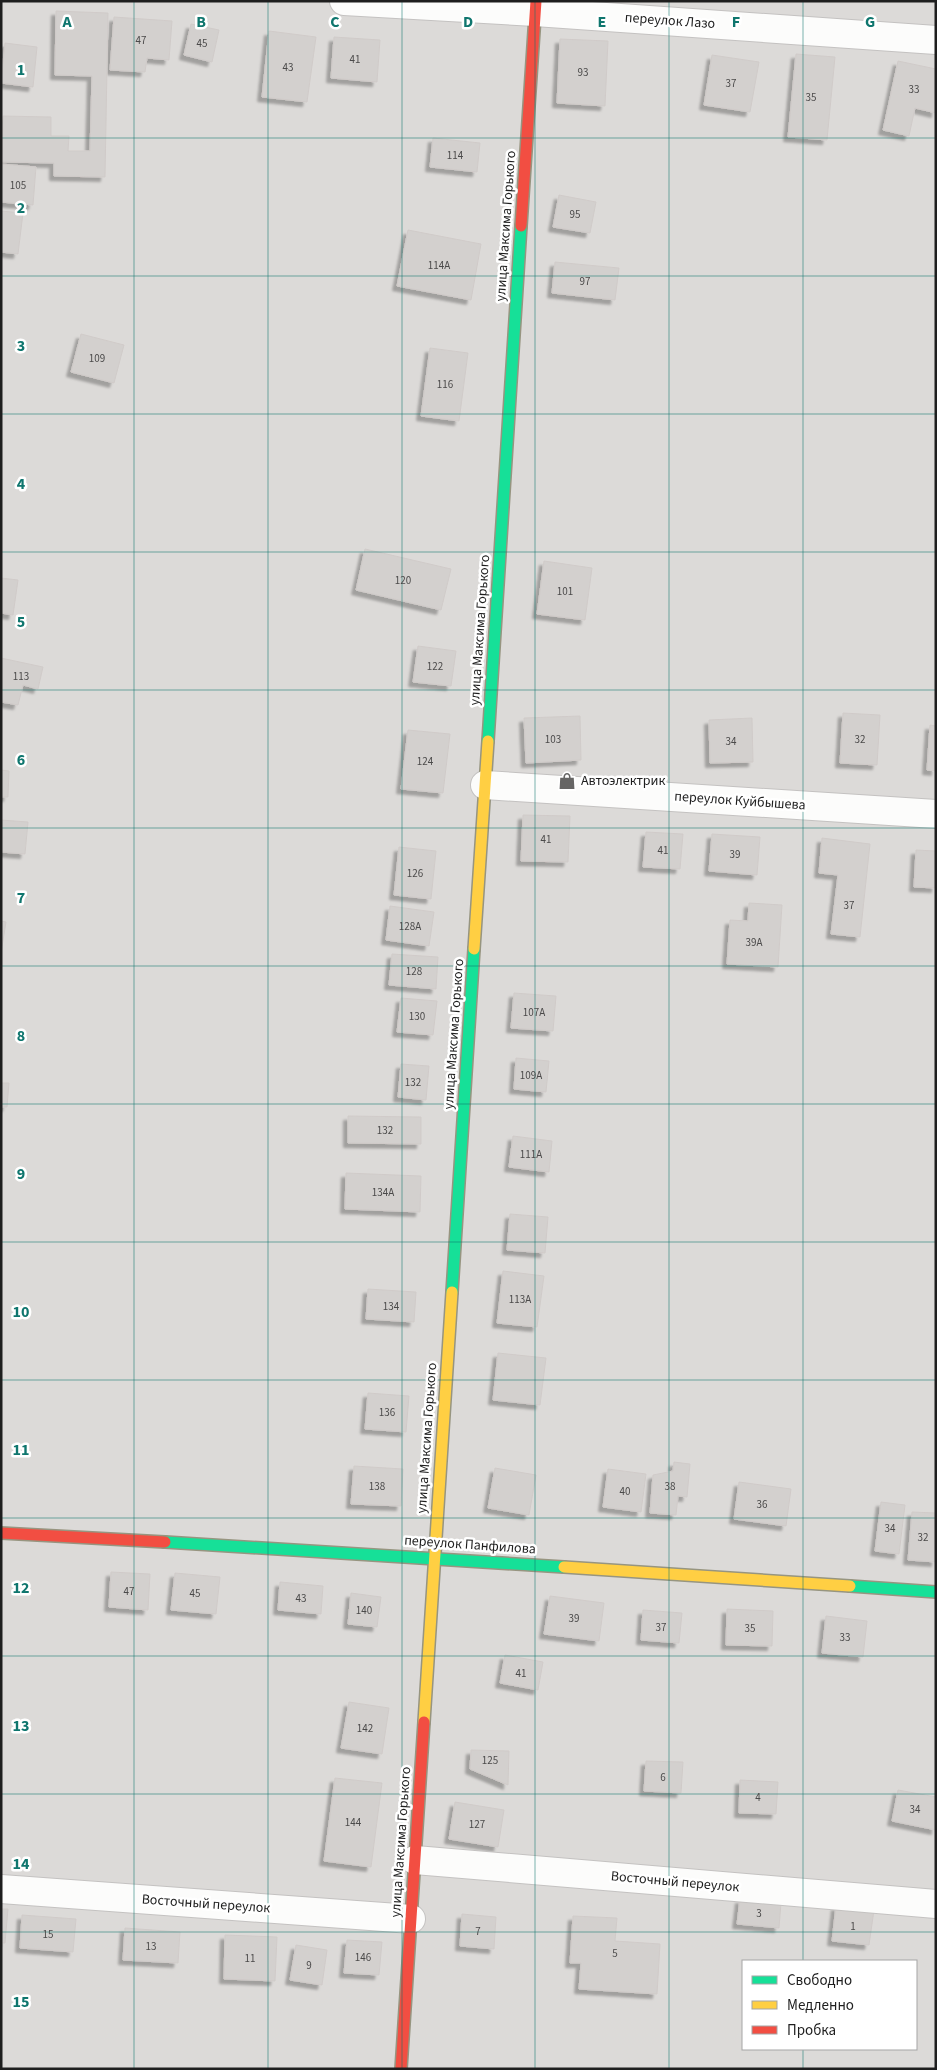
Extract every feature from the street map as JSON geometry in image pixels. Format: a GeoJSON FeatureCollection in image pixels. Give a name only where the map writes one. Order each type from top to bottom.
{"type":"FeatureCollection","features":[{"type":"Feature","properties":{"kind":"main road","name":"улица Максима Горького"},"geometry":{"type":"LineString","coordinates":[[401,2069],[535,7]]}},
{"type":"Feature","properties":{"kind":"main road","name":"переулок Панфилова"},"geometry":{"type":"LineString","coordinates":[[1,1533],[434,1558],[936,1592]]}},
{"type":"Feature","properties":{"kind":"street","name":"переулок Лазо"},"geometry":{"type":"LineString","coordinates":[[344,1],[535,7],[936,40]]}},
{"type":"Feature","properties":{"kind":"street","name":"переулок Куйбышева"},"geometry":{"type":"LineString","coordinates":[[485,785],[936,814]]}},
{"type":"Feature","properties":{"kind":"street","name":"Восточный переулок"},"geometry":{"type":"LineString","coordinates":[[415,1860],[936,1904]]}},
{"type":"Feature","properties":{"kind":"street","name":"Восточный переулок"},"geometry":{"type":"LineString","coordinates":[[1,1889],[411,1919]]}},
{"type":"Feature","properties":{"kind":"shaded area"},"geometry":{"type":"Polygon","coordinates":[[[1,1],[936,1],[936,2069],[1,2069],[1,1]]]}},
{"type":"Feature","properties":{"kind":"building"},"geometry":{"type":"Polygon","coordinates":[[[56,11],[108,13],[105,177],[54,176],[54,163],[2,162],[3,116],[51,117],[51,136],[69,136],[68,151],[90,151],[92,76],[55,75],[56,11]]]}},
{"type":"Feature","properties":{"kind":"building"},"geometry":{"type":"Polygon","coordinates":[[[114,17],[172,21],[169,60],[147,58],[145,72],[110,70],[114,17]]]}},
{"type":"Feature","properties":{"kind":"building"},"geometry":{"type":"Polygon","coordinates":[[[191,24],[219,30],[212,62],[184,55],[191,24]]]}},
{"type":"Feature","properties":{"kind":"building"},"geometry":{"type":"Polygon","coordinates":[[[269,31],[316,37],[307,102],[262,97],[269,31]]]}},
{"type":"Feature","properties":{"kind":"building"},"geometry":{"type":"Polygon","coordinates":[[[334,37],[380,40],[377,82],[331,78],[334,37]]]}},
{"type":"Feature","properties":{"kind":"building"},"geometry":{"type":"Polygon","coordinates":[[[560,39],[608,41],[605,106],[557,103],[560,39]]]}},
{"type":"Feature","properties":{"kind":"building"},"geometry":{"type":"Polygon","coordinates":[[[5,43],[37,47],[33,87],[1,83],[5,43]]]}},
{"type":"Feature","properties":{"kind":"building"},"geometry":{"type":"Polygon","coordinates":[[[796,54],[835,57],[827,140],[788,137],[796,54]]]}},
{"type":"Feature","properties":{"kind":"building"},"geometry":{"type":"Polygon","coordinates":[[[712,55],[759,62],[750,112],[704,105],[712,55]]]}},
{"type":"Feature","properties":{"kind":"building"},"geometry":{"type":"Polygon","coordinates":[[[898,61],[936,69],[936,113],[915,108],[909,136],[883,130],[898,61]]]}},
{"type":"Feature","properties":{"kind":"building"},"geometry":{"type":"Polygon","coordinates":[[[433,138],[480,143],[477,172],[430,167],[433,138]]]}},
{"type":"Feature","properties":{"kind":"building"},"geometry":{"type":"Polygon","coordinates":[[[1,164],[36,167],[33,205],[1,202],[1,164]]]}},
{"type":"Feature","properties":{"kind":"building"},"geometry":{"type":"Polygon","coordinates":[[[559,195],[596,202],[590,233],[553,227],[559,195]]]}},
{"type":"Feature","properties":{"kind":"building"},"geometry":{"type":"Polygon","coordinates":[[[1,211],[23,213],[18,254],[1,252],[1,211]]]}},
{"type":"Feature","properties":{"kind":"building"},"geometry":{"type":"Polygon","coordinates":[[[408,230],[481,244],[471,300],[397,286],[408,230]]]}},
{"type":"Feature","properties":{"kind":"building"},"geometry":{"type":"Polygon","coordinates":[[[555,262],[619,268],[615,300],[552,293],[555,262]]]}},
{"type":"Feature","properties":{"kind":"building"},"geometry":{"type":"Polygon","coordinates":[[[81,334],[124,345],[114,383],[71,372],[81,334]]]}},
{"type":"Feature","properties":{"kind":"building"},"geometry":{"type":"Polygon","coordinates":[[[430,348],[468,353],[459,421],[421,416],[430,348]]]}},
{"type":"Feature","properties":{"kind":"building"},"geometry":{"type":"Polygon","coordinates":[[[365,549],[451,569],[441,610],[356,590],[365,549]]]}},
{"type":"Feature","properties":{"kind":"building"},"geometry":{"type":"Polygon","coordinates":[[[544,561],[592,568],[585,620],[537,614],[544,561]]]}},
{"type":"Feature","properties":{"kind":"building"},"geometry":{"type":"Polygon","coordinates":[[[1,578],[18,580],[13,615],[1,613],[1,578]]]}},
{"type":"Feature","properties":{"kind":"building"},"geometry":{"type":"Polygon","coordinates":[[[418,646],[456,651],[451,686],[413,682],[418,646]]]}},
{"type":"Feature","properties":{"kind":"building"},"geometry":{"type":"Polygon","coordinates":[[[1,658],[43,667],[38,689],[23,685],[18,705],[1,702],[1,658]]]}},
{"type":"Feature","properties":{"kind":"building"},"geometry":{"type":"Polygon","coordinates":[[[843,713],[880,715],[877,765],[840,763],[843,713]]]}},
{"type":"Feature","properties":{"kind":"building"},"geometry":{"type":"Polygon","coordinates":[[[580,716],[581,760],[526,763],[524,718],[580,716]]]}},
{"type":"Feature","properties":{"kind":"building"},"geometry":{"type":"Polygon","coordinates":[[[752,718],[753,762],[710,763],[709,720],[752,718]]]}},
{"type":"Feature","properties":{"kind":"building"},"geometry":{"type":"Polygon","coordinates":[[[930,725],[936,726],[936,771],[927,770],[930,725]]]}},
{"type":"Feature","properties":{"kind":"building"},"geometry":{"type":"Polygon","coordinates":[[[408,730],[450,734],[443,793],[401,789],[408,730]]]}},
{"type":"Feature","properties":{"kind":"building"},"geometry":{"type":"Polygon","coordinates":[[[1,770],[9,771],[8,797],[1,797],[1,770]]]}},
{"type":"Feature","properties":{"kind":"building"},"geometry":{"type":"Polygon","coordinates":[[[523,815],[570,816],[568,862],[521,861],[523,815]]]}},
{"type":"Feature","properties":{"kind":"building"},"geometry":{"type":"Polygon","coordinates":[[[1,820],[28,822],[25,854],[1,852],[1,820]]]}},
{"type":"Feature","properties":{"kind":"building"},"geometry":{"type":"Polygon","coordinates":[[[646,832],[683,834],[680,869],[643,867],[646,832]]]}},
{"type":"Feature","properties":{"kind":"building"},"geometry":{"type":"Polygon","coordinates":[[[712,834],[760,837],[757,875],[709,871],[712,834]]]}},
{"type":"Feature","properties":{"kind":"building"},"geometry":{"type":"Polygon","coordinates":[[[822,838],[870,844],[860,937],[831,934],[838,875],[819,873],[822,838]]]}},
{"type":"Feature","properties":{"kind":"building"},"geometry":{"type":"Polygon","coordinates":[[[399,847],[436,851],[431,899],[394,895],[399,847]]]}},
{"type":"Feature","properties":{"kind":"building"},"geometry":{"type":"Polygon","coordinates":[[[916,850],[936,851],[936,888],[914,887],[916,850]]]}},
{"type":"Feature","properties":{"kind":"building"},"geometry":{"type":"Polygon","coordinates":[[[749,903],[782,905],[778,967],[727,964],[730,920],[748,921],[749,903]]]}},
{"type":"Feature","properties":{"kind":"building"},"geometry":{"type":"Polygon","coordinates":[[[390,906],[434,912],[429,946],[386,940],[390,906]]]}},
{"type":"Feature","properties":{"kind":"building"},"geometry":{"type":"Polygon","coordinates":[[[1,921],[6,922],[1,953],[1,921]]]}},
{"type":"Feature","properties":{"kind":"building"},"geometry":{"type":"Polygon","coordinates":[[[392,954],[438,957],[436,989],[389,985],[392,954]]]}},
{"type":"Feature","properties":{"kind":"building"},"geometry":{"type":"Polygon","coordinates":[[[514,993],[556,996],[553,1031],[511,1028],[514,993]]]}},
{"type":"Feature","properties":{"kind":"building"},"geometry":{"type":"Polygon","coordinates":[[[401,998],[437,1001],[433,1035],[397,1032],[401,998]]]}},
{"type":"Feature","properties":{"kind":"building"},"geometry":{"type":"Polygon","coordinates":[[[516,1058],[549,1061],[546,1092],[514,1089],[516,1058]]]}},
{"type":"Feature","properties":{"kind":"building"},"geometry":{"type":"Polygon","coordinates":[[[401,1064],[429,1066],[426,1100],[398,1097],[401,1064]]]}},
{"type":"Feature","properties":{"kind":"building"},"geometry":{"type":"Polygon","coordinates":[[[1,1083],[9,1083],[7,1107],[1,1107],[1,1083]]]}},
{"type":"Feature","properties":{"kind":"building"},"geometry":{"type":"Polygon","coordinates":[[[348,1116],[421,1117],[421,1144],[348,1143],[348,1116]]]}},
{"type":"Feature","properties":{"kind":"building"},"geometry":{"type":"Polygon","coordinates":[[[513,1136],[552,1141],[549,1172],[509,1167],[513,1136]]]}},
{"type":"Feature","properties":{"kind":"building"},"geometry":{"type":"Polygon","coordinates":[[[346,1173],[421,1176],[420,1212],[345,1209],[346,1173]]]}},
{"type":"Feature","properties":{"kind":"building"},"geometry":{"type":"Polygon","coordinates":[[[510,1214],[548,1217],[545,1253],[507,1250],[510,1214]]]}},
{"type":"Feature","properties":{"kind":"building"},"geometry":{"type":"Polygon","coordinates":[[[503,1271],[544,1276],[537,1327],[497,1323],[503,1271]]]}},
{"type":"Feature","properties":{"kind":"building"},"geometry":{"type":"Polygon","coordinates":[[[368,1289],[416,1292],[414,1322],[366,1319],[368,1289]]]}},
{"type":"Feature","properties":{"kind":"building"},"geometry":{"type":"Polygon","coordinates":[[[498,1353],[546,1358],[540,1405],[493,1400],[498,1353]]]}},
{"type":"Feature","properties":{"kind":"building"},"geometry":{"type":"Polygon","coordinates":[[[368,1393],[409,1396],[406,1432],[365,1429],[368,1393]]]}},
{"type":"Feature","properties":{"kind":"building"},"geometry":{"type":"Polygon","coordinates":[[[674,1462],[690,1464],[687,1497],[678,1496],[676,1515],[650,1513],[653,1475],[673,1471],[674,1462]]]}},
{"type":"Feature","properties":{"kind":"building"},"geometry":{"type":"Polygon","coordinates":[[[354,1466],[403,1469],[401,1506],[351,1504],[354,1466]]]}},
{"type":"Feature","properties":{"kind":"building"},"geometry":{"type":"Polygon","coordinates":[[[495,1468],[536,1475],[529,1515],[488,1508],[495,1468]]]}},
{"type":"Feature","properties":{"kind":"building"},"geometry":{"type":"Polygon","coordinates":[[[608,1469],[646,1474],[641,1512],[603,1507],[608,1469]]]}},
{"type":"Feature","properties":{"kind":"building"},"geometry":{"type":"Polygon","coordinates":[[[739,1482],[791,1489],[786,1526],[734,1519],[739,1482]]]}},
{"type":"Feature","properties":{"kind":"building"},"geometry":{"type":"Polygon","coordinates":[[[881,1502],[905,1505],[899,1554],[875,1551],[881,1502]]]}},
{"type":"Feature","properties":{"kind":"building"},"geometry":{"type":"Polygon","coordinates":[[[912,1512],[936,1513],[936,1562],[908,1560],[912,1512]]]}},
{"type":"Feature","properties":{"kind":"building"},"geometry":{"type":"Polygon","coordinates":[[[111,1572],[150,1574],[148,1610],[109,1607],[111,1572]]]}},
{"type":"Feature","properties":{"kind":"building"},"geometry":{"type":"Polygon","coordinates":[[[175,1573],[220,1577],[216,1614],[171,1610],[175,1573]]]}},
{"type":"Feature","properties":{"kind":"building"},"geometry":{"type":"Polygon","coordinates":[[[280,1582],[323,1586],[321,1614],[278,1610],[280,1582]]]}},
{"type":"Feature","properties":{"kind":"building"},"geometry":{"type":"Polygon","coordinates":[[[351,1593],[381,1597],[377,1627],[348,1624],[351,1593]]]}},
{"type":"Feature","properties":{"kind":"building"},"geometry":{"type":"Polygon","coordinates":[[[550,1596],[604,1603],[599,1641],[544,1634],[550,1596]]]}},
{"type":"Feature","properties":{"kind":"building"},"geometry":{"type":"Polygon","coordinates":[[[727,1609],[773,1611],[772,1646],[726,1645],[727,1609]]]}},
{"type":"Feature","properties":{"kind":"building"},"geometry":{"type":"Polygon","coordinates":[[[643,1610],[682,1613],[679,1643],[641,1640],[643,1610]]]}},
{"type":"Feature","properties":{"kind":"building"},"geometry":{"type":"Polygon","coordinates":[[[826,1616],[867,1621],[863,1657],[822,1653],[826,1616]]]}},
{"type":"Feature","properties":{"kind":"building"},"geometry":{"type":"Polygon","coordinates":[[[505,1655],[543,1662],[538,1690],[500,1683],[505,1655]]]}},
{"type":"Feature","properties":{"kind":"building"},"geometry":{"type":"Polygon","coordinates":[[[349,1702],[389,1708],[382,1754],[341,1748],[349,1702]]]}},
{"type":"Feature","properties":{"kind":"building"},"geometry":{"type":"Polygon","coordinates":[[[471,1750],[509,1751],[508,1785],[470,1769],[471,1750]]]}},
{"type":"Feature","properties":{"kind":"building"},"geometry":{"type":"Polygon","coordinates":[[[646,1761],[683,1762],[681,1793],[644,1791],[646,1761]]]}},
{"type":"Feature","properties":{"kind":"building"},"geometry":{"type":"Polygon","coordinates":[[[335,1778],[382,1783],[371,1867],[324,1861],[335,1778]]]}},
{"type":"Feature","properties":{"kind":"building"},"geometry":{"type":"Polygon","coordinates":[[[740,1780],[778,1782],[776,1814],[739,1813],[740,1780]]]}},
{"type":"Feature","properties":{"kind":"building"},"geometry":{"type":"Polygon","coordinates":[[[898,1790],[936,1797],[936,1830],[892,1821],[898,1790]]]}},
{"type":"Feature","properties":{"kind":"building"},"geometry":{"type":"Polygon","coordinates":[[[455,1802],[504,1810],[498,1847],[449,1839],[455,1802]]]}},
{"type":"Feature","properties":{"kind":"building"},"geometry":{"type":"Polygon","coordinates":[[[740,1899],[781,1903],[779,1928],[737,1924],[740,1899]]]}},
{"type":"Feature","properties":{"kind":"building"},"geometry":{"type":"Polygon","coordinates":[[[836,1906],[874,1910],[869,1945],[832,1941],[836,1906]]]}},
{"type":"Feature","properties":{"kind":"building"},"geometry":{"type":"Polygon","coordinates":[[[1,1909],[8,1909],[5,1943],[1,1943],[1,1909]]]}},
{"type":"Feature","properties":{"kind":"building"},"geometry":{"type":"Polygon","coordinates":[[[462,1914],[496,1917],[494,1949],[460,1946],[462,1914]]]}},
{"type":"Feature","properties":{"kind":"building"},"geometry":{"type":"Polygon","coordinates":[[[22,1915],[76,1919],[73,1952],[20,1948],[22,1915]]]}},
{"type":"Feature","properties":{"kind":"building"},"geometry":{"type":"Polygon","coordinates":[[[573,1916],[617,1918],[615,1941],[660,1944],[657,1994],[579,1989],[581,1963],[570,1963],[573,1916]]]}},
{"type":"Feature","properties":{"kind":"building"},"geometry":{"type":"Polygon","coordinates":[[[125,1928],[180,1932],[178,1963],[123,1960],[125,1928]]]}},
{"type":"Feature","properties":{"kind":"building"},"geometry":{"type":"Polygon","coordinates":[[[225,1935],[277,1937],[275,1981],[224,1979],[225,1935]]]}},
{"type":"Feature","properties":{"kind":"building"},"geometry":{"type":"Polygon","coordinates":[[[347,1940],[382,1942],[379,1975],[344,1973],[347,1940]]]}},
{"type":"Feature","properties":{"kind":"building"},"geometry":{"type":"Polygon","coordinates":[[[296,1945],[327,1950],[322,1985],[290,1980],[296,1945]]]}},
{"type":"Feature","properties":{"kind":"traffic: fast"},"geometry":{"type":"LineString","coordinates":[[488,741],[521,226]]}},
{"type":"Feature","properties":{"kind":"traffic: fast"},"geometry":{"type":"LineString","coordinates":[[452,1292],[474,949]]}},
{"type":"Feature","properties":{"kind":"traffic: fast"},"geometry":{"type":"LineString","coordinates":[[165,1542],[564,1567]]}},
{"type":"Feature","properties":{"kind":"traffic: fast"},"geometry":{"type":"LineString","coordinates":[[850,1586],[936,1592]]}},
{"type":"Feature","properties":{"kind":"traffic: slow"},"geometry":{"type":"LineString","coordinates":[[474,949],[488,741]]}},
{"type":"Feature","properties":{"kind":"traffic: slow"},"geometry":{"type":"LineString","coordinates":[[424,1722],[452,1292]]}},
{"type":"Feature","properties":{"kind":"traffic: slow"},"geometry":{"type":"LineString","coordinates":[[564,1567],[850,1586]]}},
{"type":"Feature","properties":{"kind":"traffic: jam"},"geometry":{"type":"LineString","coordinates":[[521,226],[536,1]]}},
{"type":"Feature","properties":{"kind":"traffic: jam"},"geometry":{"type":"LineString","coordinates":[[1,1533],[165,1542]]}},
{"type":"Feature","properties":{"kind":"traffic: jam"},"geometry":{"type":"LineString","coordinates":[[401,2069],[424,1722]]}},
{"type":"Feature","properties":{"kind":"place","name":"Автоэлектрик"},"geometry":{"type":"Point","coordinates":[567,781]}}]}
